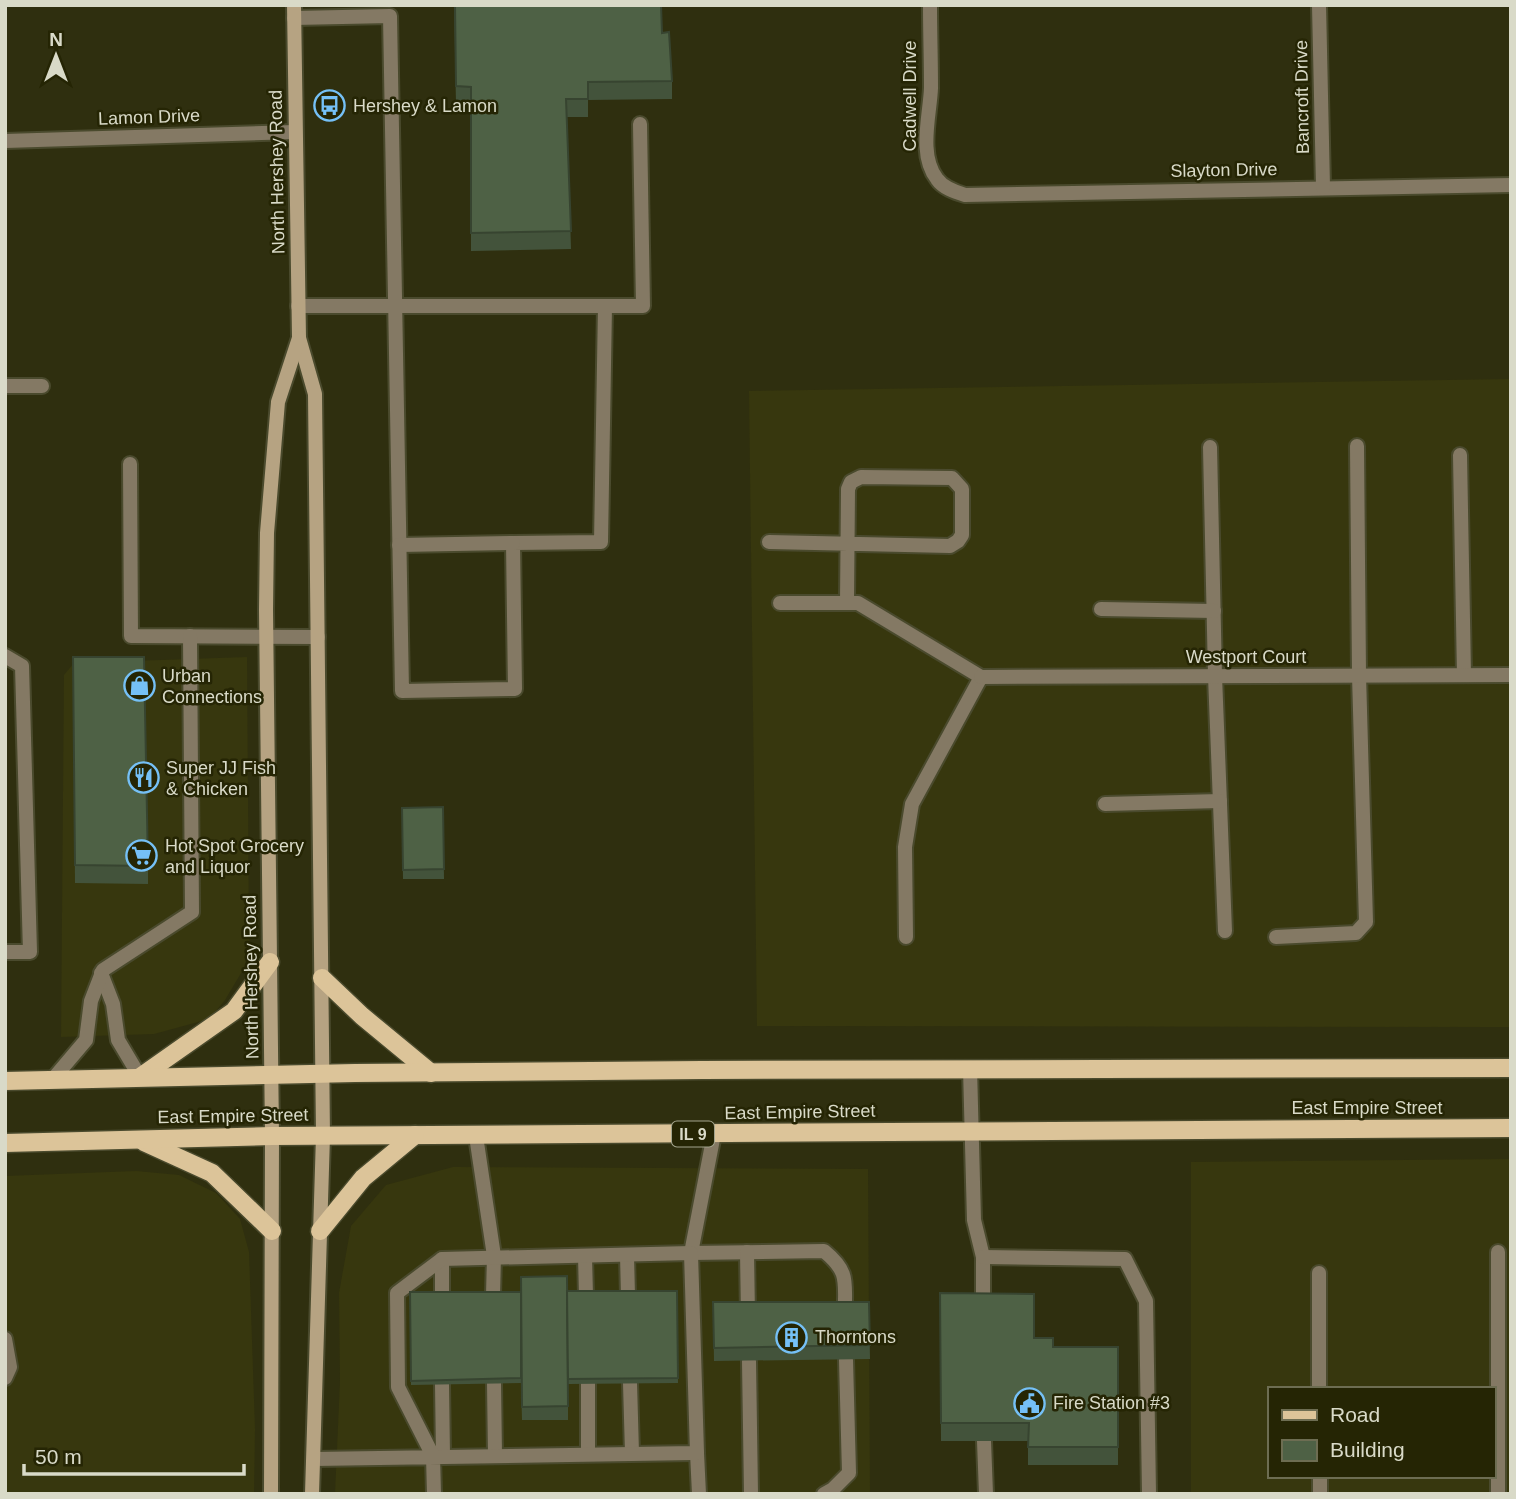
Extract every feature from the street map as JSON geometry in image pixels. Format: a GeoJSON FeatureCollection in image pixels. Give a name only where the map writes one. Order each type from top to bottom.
{"type":"FeatureCollection","features":[{"type":"Feature","properties":{"kind":"main road","name":"North Hershey Road"},"geometry":{"type":"LineString","coordinates":[[294,12],[299,338],[315,394],[318,637],[323,1136],[312,1494]]}},
{"type":"Feature","properties":{"kind":"main road","name":"North Hershey Road"},"geometry":{"type":"LineString","coordinates":[[271,1494],[272,1136],[267,533],[278,402],[299,338]]}},
{"type":"Feature","properties":{"kind":"main road"},"geometry":{"type":"LineString","coordinates":[[139,1077],[234,1011],[270,962]]}},
{"type":"Feature","properties":{"kind":"main road"},"geometry":{"type":"LineString","coordinates":[[322,978],[362,1016],[431,1073]]}},
{"type":"Feature","properties":{"kind":"main road"},"geometry":{"type":"LineString","coordinates":[[5,1081],[323,1074],[970,1068],[1511,1068]]}},
{"type":"Feature","properties":{"kind":"main road","name":"East Empire Street"},"geometry":{"type":"LineString","coordinates":[[5,1143],[272,1136],[1511,1128]]}},
{"type":"Feature","properties":{"kind":"main road"},"geometry":{"type":"LineString","coordinates":[[320,1231],[363,1178],[415,1135]]}},
{"type":"Feature","properties":{"kind":"main road"},"geometry":{"type":"LineString","coordinates":[[137,1139],[212,1173],[272,1231]]}},
{"type":"Feature","properties":{"kind":"street","name":"Cadwell Drive"},"geometry":{"type":"LineString","coordinates":[[930,5],[931,89],[927,142],[930,164],[941,183]]}},
{"type":"Feature","properties":{"kind":"street","name":"Bancroft Drive"},"geometry":{"type":"LineString","coordinates":[[1319,5],[1323,187]]}},
{"type":"Feature","properties":{"kind":"street"},"geometry":{"type":"LineString","coordinates":[[294,12],[390,16],[393,306],[402,691],[515,690],[513,543]]}},
{"type":"Feature","properties":{"kind":"street"},"geometry":{"type":"LineString","coordinates":[[298,306],[643,306],[640,124]]}},
{"type":"Feature","properties":{"kind":"street","name":"Lamon Drive"},"geometry":{"type":"LineString","coordinates":[[5,141],[295,132]]}},
{"type":"Feature","properties":{"kind":"street","name":"Slayton Drive"},"geometry":{"type":"LineString","coordinates":[[941,183],[950,190],[965,195],[1511,186]]}},
{"type":"Feature","properties":{"kind":"street"},"geometry":{"type":"LineString","coordinates":[[399,545],[601,542],[605,306]]}},
{"type":"Feature","properties":{"kind":"street"},"geometry":{"type":"LineString","coordinates":[[5,386],[42,386]]}},
{"type":"Feature","properties":{"kind":"street"},"geometry":{"type":"LineString","coordinates":[[1276,937],[1356,933],[1366,922],[1359,675],[1357,446]]}},
{"type":"Feature","properties":{"kind":"street"},"geometry":{"type":"LineString","coordinates":[[1210,447],[1215,676],[1226,931]]}},
{"type":"Feature","properties":{"kind":"street"},"geometry":{"type":"LineString","coordinates":[[1460,455],[1464,675]]}},
{"type":"Feature","properties":{"kind":"street"},"geometry":{"type":"LineString","coordinates":[[130,464],[131,636],[318,637]]}},
{"type":"Feature","properties":{"kind":"street"},"geometry":{"type":"LineString","coordinates":[[769,542],[847,543],[950,546],[962,535],[962,489],[959,483],[952,478],[861,477],[850,482],[848,489],[847,543],[847,603]]}},
{"type":"Feature","properties":{"kind":"street"},"geometry":{"type":"LineString","coordinates":[[780,603],[858,603],[981,677],[912,804],[905,847],[906,937]]}},
{"type":"Feature","properties":{"kind":"street"},"geometry":{"type":"LineString","coordinates":[[1101,609],[1214,611]]}},
{"type":"Feature","properties":{"kind":"street"},"geometry":{"type":"LineString","coordinates":[[53,1079],[86,1040],[91,1000],[103,970],[192,912],[190,636]]}},
{"type":"Feature","properties":{"kind":"street"},"geometry":{"type":"LineString","coordinates":[[5,656],[22,666],[30,952],[5,952]]}},
{"type":"Feature","properties":{"kind":"street","name":"Westport Court"},"geometry":{"type":"LineString","coordinates":[[981,677],[1511,675]]}},
{"type":"Feature","properties":{"kind":"street"},"geometry":{"type":"LineString","coordinates":[[1105,804],[1220,802]]}},
{"type":"Feature","properties":{"kind":"street"},"geometry":{"type":"LineString","coordinates":[[102,973],[113,1004],[118,1040],[139,1077]]}},
{"type":"Feature","properties":{"kind":"street"},"geometry":{"type":"LineString","coordinates":[[970,1068],[974,1220],[984,1257],[984,1311]]}},
{"type":"Feature","properties":{"kind":"street"},"geometry":{"type":"LineString","coordinates":[[699,1494],[691,1253],[714,1133]]}},
{"type":"Feature","properties":{"kind":"street"},"geometry":{"type":"LineString","coordinates":[[476,1136],[494,1256],[493,1296]]}},
{"type":"Feature","properties":{"kind":"street"},"geometry":{"type":"LineString","coordinates":[[438,1456],[398,1387],[397,1293],[442,1259],[824,1251],[836,1261],[844,1273],[840,1306]]}},
{"type":"Feature","properties":{"kind":"street"},"geometry":{"type":"LineString","coordinates":[[747,1252],[753,1307]]}},
{"type":"Feature","properties":{"kind":"street"},"geometry":{"type":"LineString","coordinates":[[1498,1252],[1498,1494]]}},
{"type":"Feature","properties":{"kind":"street"},"geometry":{"type":"LineString","coordinates":[[627,1255],[628,1296]]}},
{"type":"Feature","properties":{"kind":"street"},"geometry":{"type":"LineString","coordinates":[[585,1256],[586,1296]]}},
{"type":"Feature","properties":{"kind":"street"},"geometry":{"type":"LineString","coordinates":[[984,1257],[1125,1259],[1146,1301],[1149,1494]]}},
{"type":"Feature","properties":{"kind":"street"},"geometry":{"type":"LineString","coordinates":[[442,1259],[442,1296]]}},
{"type":"Feature","properties":{"kind":"street"},"geometry":{"type":"LineString","coordinates":[[1319,1273],[1319,1387]]}},
{"type":"Feature","properties":{"kind":"street"},"geometry":{"type":"LineString","coordinates":[[5,1339],[10,1367],[5,1378]]}},
{"type":"Feature","properties":{"kind":"street"},"geometry":{"type":"LineString","coordinates":[[824,1494],[833,1489],[849,1472],[846,1360]]}},
{"type":"Feature","properties":{"kind":"street"},"geometry":{"type":"LineString","coordinates":[[749,1361],[751,1494]]}},
{"type":"Feature","properties":{"kind":"street"},"geometry":{"type":"LineString","coordinates":[[434,1494],[442,1384]]}},
{"type":"Feature","properties":{"kind":"street"},"geometry":{"type":"LineString","coordinates":[[494,1384],[495,1455]]}},
{"type":"Feature","properties":{"kind":"street"},"geometry":{"type":"LineString","coordinates":[[588,1384],[588,1454]]}},
{"type":"Feature","properties":{"kind":"street"},"geometry":{"type":"LineString","coordinates":[[630,1384],[632,1453]]}},
{"type":"Feature","properties":{"kind":"street"},"geometry":{"type":"LineString","coordinates":[[984,1441],[986,1494]]}},
{"type":"Feature","properties":{"kind":"street"},"geometry":{"type":"LineString","coordinates":[[314,1459],[697,1453]]}},
{"type":"Feature","properties":{"kind":"shaded area"},"geometry":{"type":"Polygon","coordinates":[[[1511,379],[1511,1027],[757,1026],[749,391],[1511,379]]]}},
{"type":"Feature","properties":{"kind":"shaded area"},"geometry":{"type":"Polygon","coordinates":[[[247,657],[249,947],[244,968],[225,1000],[209,1019],[154,1034],[61,1037],[64,675],[74,663],[247,657]]]}},
{"type":"Feature","properties":{"kind":"shaded area"},"geometry":{"type":"Polygon","coordinates":[[[1511,1159],[1511,1494],[1191,1494],[1191,1162],[1511,1159]]]}},
{"type":"Feature","properties":{"kind":"shaded area"},"geometry":{"type":"Polygon","coordinates":[[[453,1167],[868,1169],[870,1494],[335,1494],[340,1381],[339,1293],[351,1226],[386,1185],[453,1167]]]}},
{"type":"Feature","properties":{"kind":"shaded area"},"geometry":{"type":"Polygon","coordinates":[[[136,1171],[179,1175],[216,1193],[240,1219],[249,1252],[255,1429],[254,1494],[5,1494],[5,1176],[136,1171]]]}},
{"type":"Feature","properties":{"kind":"building"},"geometry":{"type":"Polygon","coordinates":[[[455,5],[661,5],[662,33],[669,32],[672,81],[588,82],[588,99],[566,99],[571,231],[471,233],[471,87],[456,86],[455,5]]]}},
{"type":"Feature","properties":{"kind":"building"},"geometry":{"type":"Polygon","coordinates":[[[73,657],[144,657],[148,866],[75,865],[73,657]]]}},
{"type":"Feature","properties":{"kind":"building"},"geometry":{"type":"Polygon","coordinates":[[[443,807],[444,869],[403,870],[402,808],[443,807]]]}},
{"type":"Feature","properties":{"kind":"building"},"geometry":{"type":"Polygon","coordinates":[[[567,1276],[568,1406],[522,1407],[521,1277],[567,1276]]]}},
{"type":"Feature","properties":{"kind":"building"},"geometry":{"type":"Polygon","coordinates":[[[567,1291],[677,1291],[678,1378],[568,1379],[567,1291]]]}},
{"type":"Feature","properties":{"kind":"building"},"geometry":{"type":"Polygon","coordinates":[[[410,1292],[521,1292],[521,1378],[411,1381],[410,1292]]]}},
{"type":"Feature","properties":{"kind":"building","name":"Fire Station #3"},"geometry":{"type":"Polygon","coordinates":[[[940,1293],[1034,1294],[1034,1338],[1053,1338],[1053,1347],[1118,1347],[1118,1447],[1028,1447],[1029,1423],[941,1423],[940,1293]]]}},
{"type":"Feature","properties":{"kind":"building","name":"Thorntons"},"geometry":{"type":"Polygon","coordinates":[[[713,1302],[869,1302],[870,1345],[714,1348],[713,1302]]]}},
{"type":"Feature","properties":{"kind":"place","name":"Hershey & Lamon"},"geometry":{"type":"Point","coordinates":[330,106]}},
{"type":"Feature","properties":{"kind":"place","name":"Urban Connections"},"geometry":{"type":"Point","coordinates":[139,686]}},
{"type":"Feature","properties":{"kind":"place","name":"Super JJ Fish & Chicken"},"geometry":{"type":"Point","coordinates":[143,778]}},
{"type":"Feature","properties":{"kind":"place","name":"Hot Spot Grocery and Liquor"},"geometry":{"type":"Point","coordinates":[142,856]}},
{"type":"Feature","properties":{"kind":"place","name":"Thorntons"},"geometry":{"type":"Point","coordinates":[792,1337]}},
{"type":"Feature","properties":{"kind":"place","name":"Fire Station #3"},"geometry":{"type":"Point","coordinates":[1030,1403]}}]}
